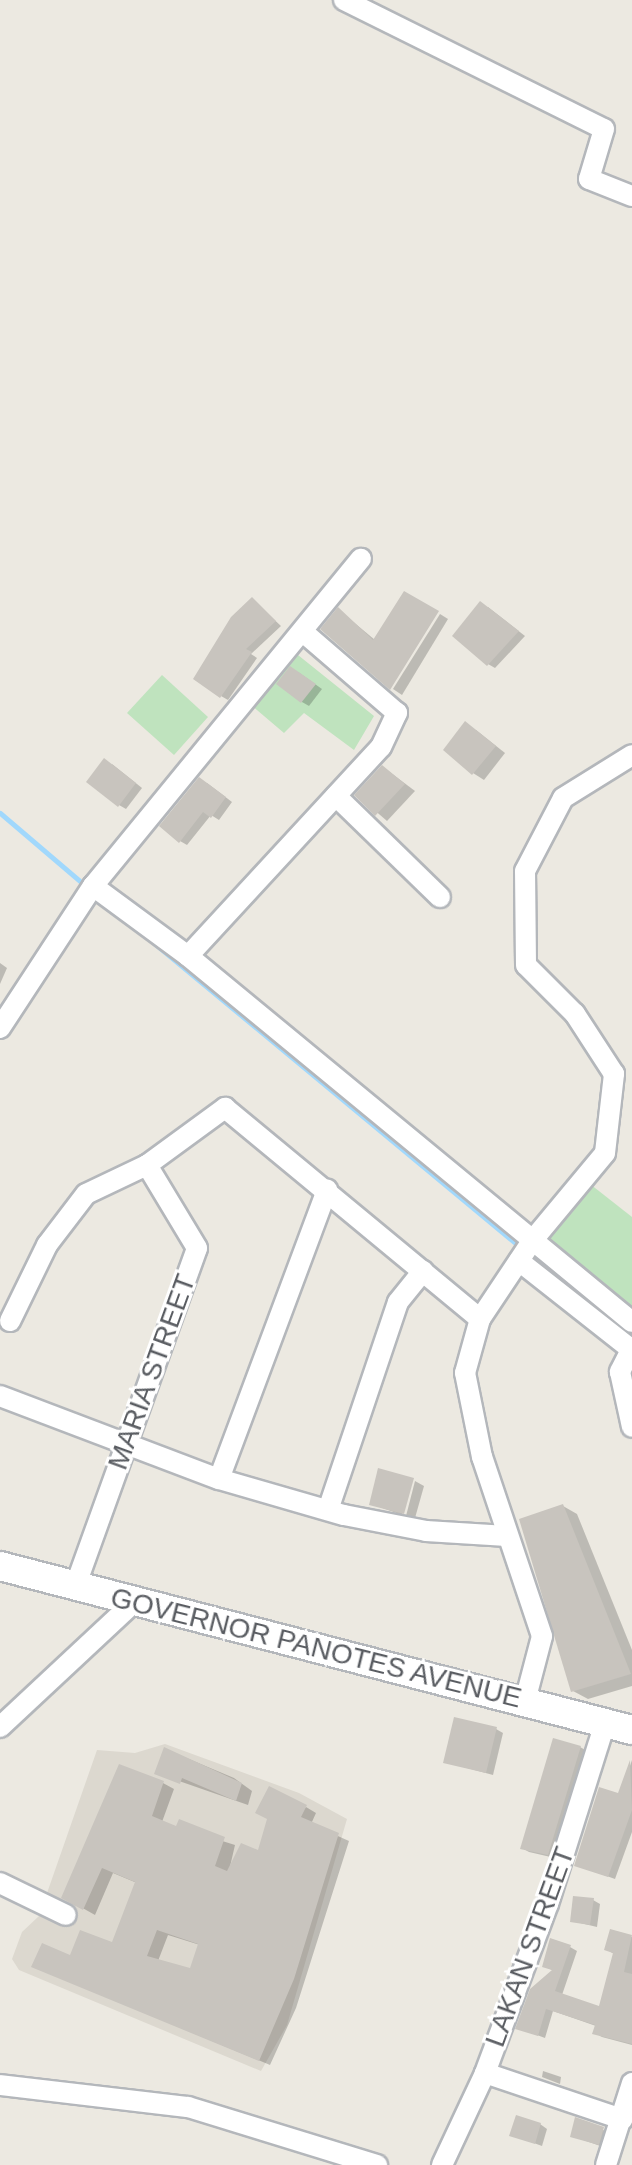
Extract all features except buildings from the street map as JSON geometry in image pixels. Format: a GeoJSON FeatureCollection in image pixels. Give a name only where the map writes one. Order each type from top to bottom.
{"type":"FeatureCollection","features":[{"type":"Feature","properties":{"kind":"main road","name":"GOVERNOR PANOTES AVENUE"},"geometry":{"type":"LineString","coordinates":[[0,1566],[619,1727]]}},
{"type":"Feature","properties":{"kind":"street"},"geometry":{"type":"LineString","coordinates":[[344,0],[604,129],[589,179],[632,196]]}},
{"type":"Feature","properties":{"kind":"street"},"geometry":{"type":"LineString","coordinates":[[0,1028],[93,886],[361,559]]}},
{"type":"Feature","properties":{"kind":"street"},"geometry":{"type":"LineString","coordinates":[[188,956],[381,747],[397,713],[302,631]]}},
{"type":"Feature","properties":{"kind":"street"},"geometry":{"type":"LineString","coordinates":[[525,1701],[542,1636],[507,1536],[468,1397],[467,1351],[480,1319],[532,1241],[605,1153],[614,1074],[575,1014],[526,965],[525,871],[563,798],[632,755]]}},
{"type":"Feature","properties":{"kind":"street"},"geometry":{"type":"LineString","coordinates":[[336,796],[440,897]]}},
{"type":"Feature","properties":{"kind":"street"},"geometry":{"type":"LineString","coordinates":[[93,886],[188,956],[632,1322]]}},
{"type":"Feature","properties":{"kind":"street"},"geometry":{"type":"LineString","coordinates":[[10,1321],[47,1245],[86,1194],[147,1165],[225,1108],[480,1319]]}},
{"type":"Feature","properties":{"kind":"street","name":"MARIA STREET"},"geometry":{"type":"LineString","coordinates":[[75,1587],[197,1248],[147,1165]]}},
{"type":"Feature","properties":{"kind":"street"},"geometry":{"type":"LineString","coordinates":[[219,1479],[327,1190]]}},
{"type":"Feature","properties":{"kind":"street"},"geometry":{"type":"LineString","coordinates":[[519,1261],[632,1348],[620,1372],[632,1427]]}},
{"type":"Feature","properties":{"kind":"street"},"geometry":{"type":"LineString","coordinates":[[328,1510],[398,1302],[423,1271]]}},
{"type":"Feature","properties":{"kind":"street"},"geometry":{"type":"LineString","coordinates":[[0,1396],[126,1447],[219,1479],[328,1510],[426,1531],[507,1536]]}},
{"type":"Feature","properties":{"kind":"street"},"geometry":{"type":"LineString","coordinates":[[0,1727],[134,1602]]}},
{"type":"Feature","properties":{"kind":"street","name":"LAKAN STREET"},"geometry":{"type":"LineString","coordinates":[[442,2165],[485,2073],[619,1727]]}},
{"type":"Feature","properties":{"kind":"street"},"geometry":{"type":"LineString","coordinates":[[0,1883],[66,1915]]}},
{"type":"Feature","properties":{"kind":"street"},"geometry":{"type":"LineString","coordinates":[[485,2073],[622,2119]]}},
{"type":"Feature","properties":{"kind":"street"},"geometry":{"type":"LineString","coordinates":[[606,2165],[632,2083]]}},
{"type":"Feature","properties":{"kind":"street"},"geometry":{"type":"LineString","coordinates":[[0,2085],[188,2107],[377,2165]]}},
{"type":"Feature","properties":{"kind":"shaded area"},"geometry":{"type":"Polygon","coordinates":[[[165,1744],[299,1793],[347,1819],[287,2025],[261,2071],[19,1970],[12,1959],[22,1932],[39,1916],[97,1750],[135,1753],[165,1744]]]}},
{"type":"Feature","properties":{"kind":"green space"},"geometry":{"type":"Polygon","coordinates":[[[293,651],[374,716],[354,750],[304,713],[284,733],[250,704],[293,651]]]}},
{"type":"Feature","properties":{"kind":"green space"},"geometry":{"type":"Polygon","coordinates":[[[162,675],[208,717],[174,755],[127,713],[162,675]]]}},
{"type":"Feature","properties":{"kind":"green space"},"geometry":{"type":"Polygon","coordinates":[[[590,1184],[632,1217],[632,1311],[544,1242],[590,1184]]]}},
{"type":"Feature","properties":{"kind":"waterway"},"geometry":{"type":"LineString","coordinates":[[0,813],[80,881]]}},
{"type":"Feature","properties":{"kind":"waterway"},"geometry":{"type":"LineString","coordinates":[[154,943],[522,1248]]}},
{"type":"Feature","properties":{"kind":"waterway"},"geometry":{"type":"LineString","coordinates":[[535,1258],[613,1319]]}}]}
